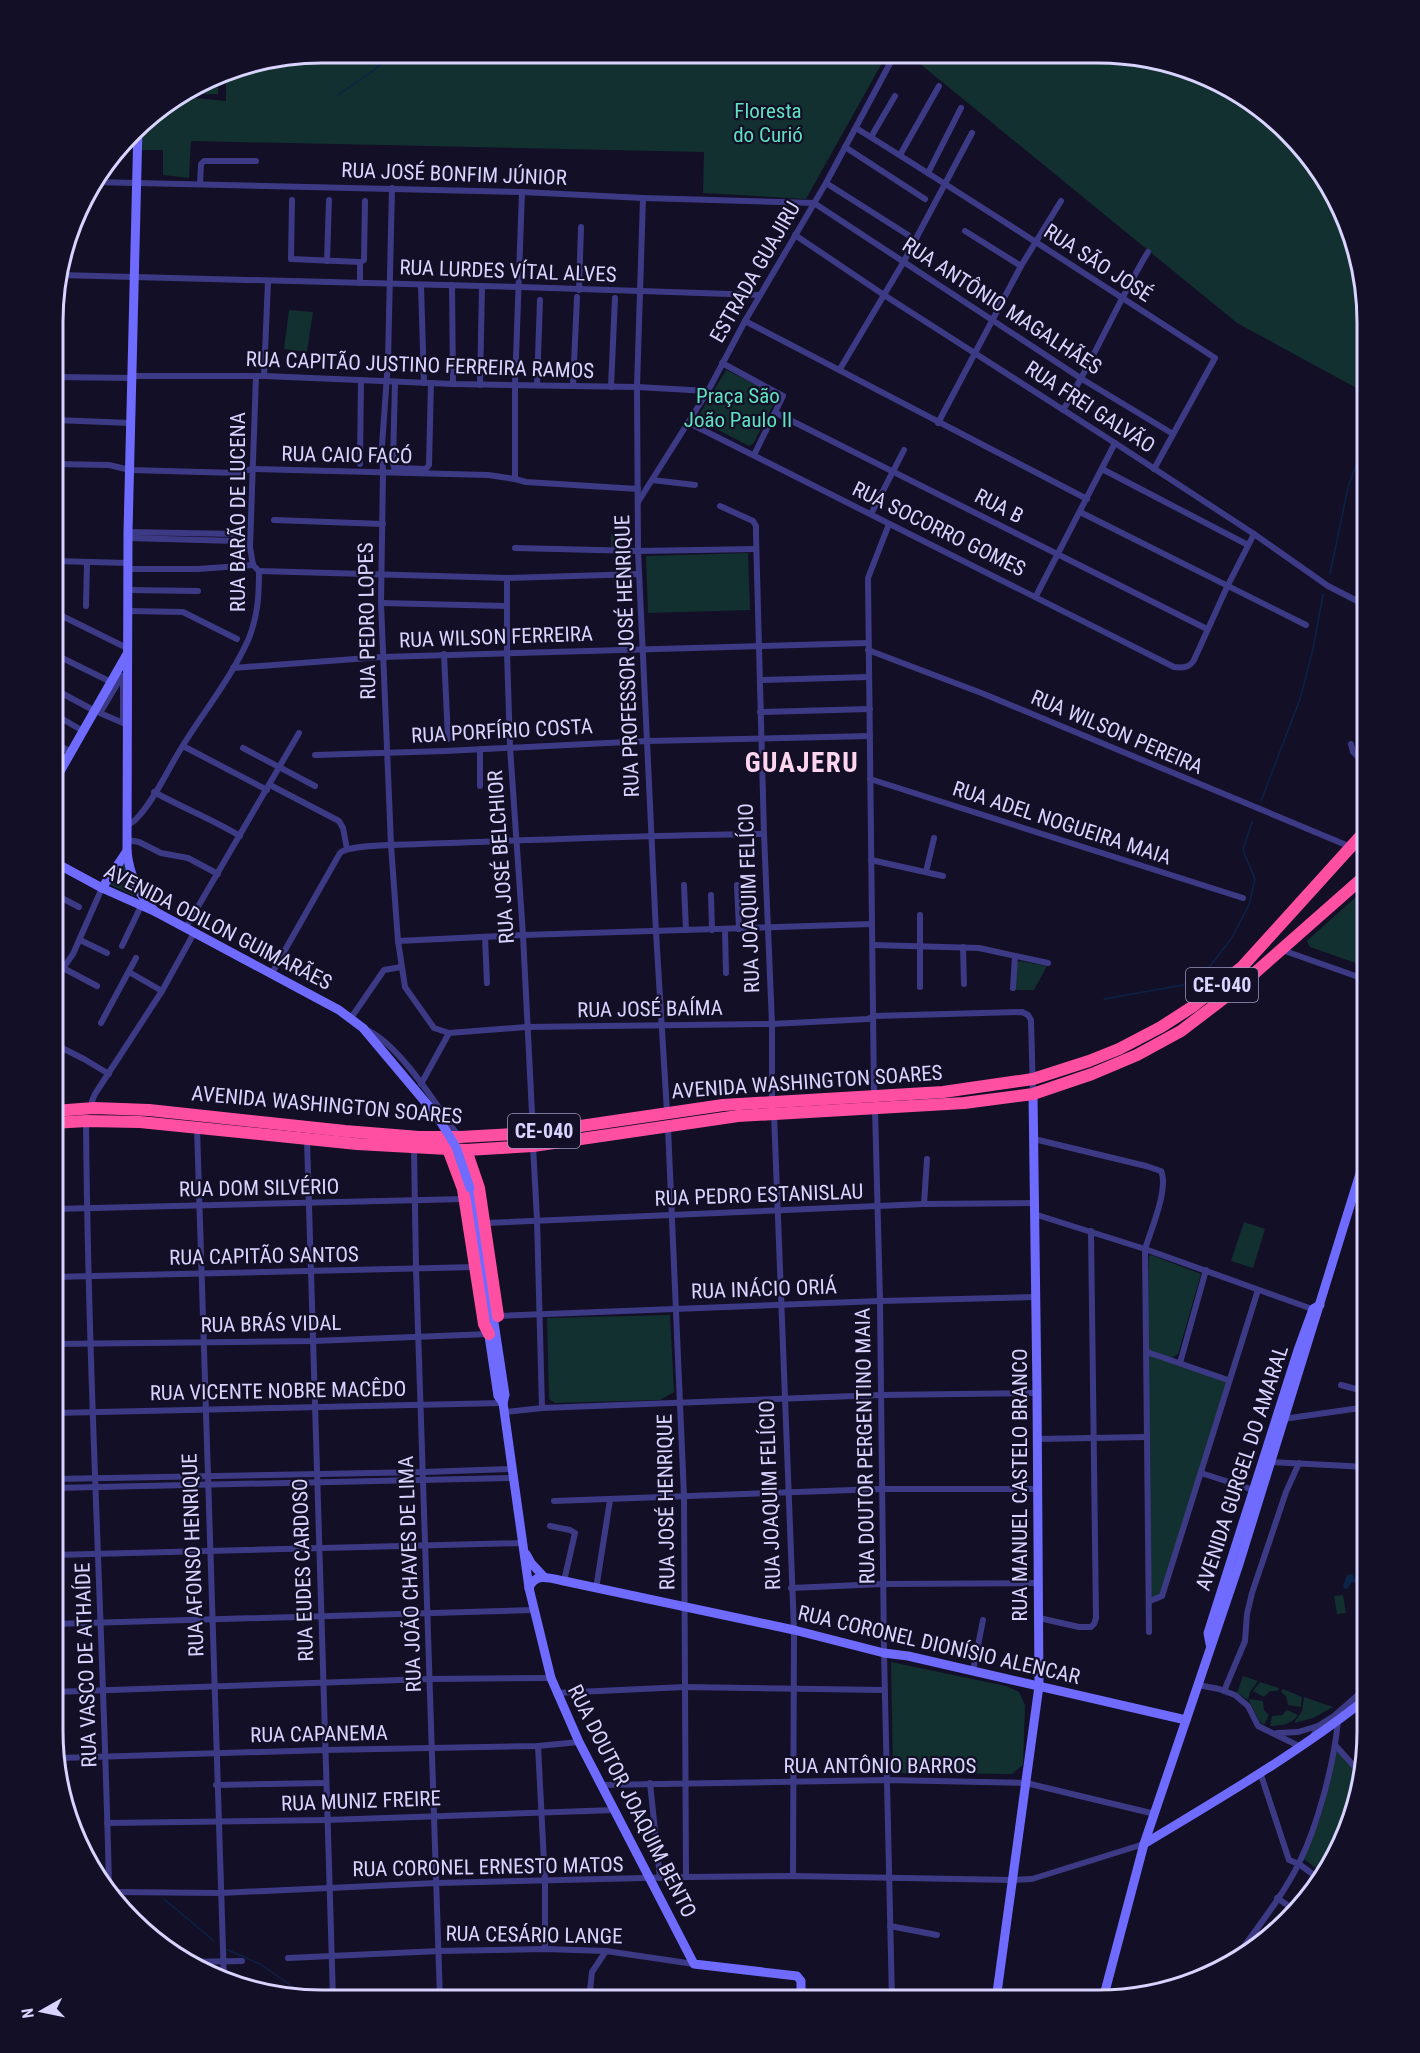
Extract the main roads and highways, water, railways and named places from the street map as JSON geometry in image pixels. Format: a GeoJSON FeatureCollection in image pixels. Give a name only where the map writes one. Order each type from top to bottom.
{"type":"FeatureCollection","features":[{"type":"Feature","properties":{"kind":"highway","name":"AVENIDA WASHINGTON SOARES"},"geometry":{"type":"LineString","coordinates":[[875,1102],[1033,1079],[1089,1061],[1161,1028],[1192,1007],[1242,967],[1357,841]]}},
{"type":"Feature","properties":{"kind":"highway","name":"AVENIDA WASHINGTON SOARES"},"geometry":{"type":"LineString","coordinates":[[63,1122],[140,1122],[307,1140],[466,1150],[667,1112],[723,1105],[773,1107],[875,1102],[964,1103],[1033,1094],[1092,1074],[1139,1054],[1211,1010],[1357,883]]}},
{"type":"Feature","properties":{"kind":"highway","name":"AVENIDA WASHINGTON SOARES"},"geometry":{"type":"LineString","coordinates":[[63,1110],[94,1108],[185,1113],[419,1137],[533,1139],[668,1126],[773,1107]]}},
{"type":"Feature","properties":{"kind":"highway"},"geometry":{"type":"LineString","coordinates":[[448,1149],[467,1193],[484,1324],[489,1334]]}},
{"type":"Feature","properties":{"kind":"highway"},"geometry":{"type":"LineString","coordinates":[[466,1150],[479,1188],[485,1223],[493,1314]]}},
{"type":"Feature","properties":{"kind":"main road"},"geometry":{"type":"LineString","coordinates":[[138,140],[128,535],[127,851],[141,895],[156,912]]}},
{"type":"Feature","properties":{"kind":"main road"},"geometry":{"type":"LineString","coordinates":[[63,766],[129,650]]}},
{"type":"Feature","properties":{"kind":"main road"},"geometry":{"type":"LineString","coordinates":[[113,679],[125,672],[128,684]]}},
{"type":"Feature","properties":{"kind":"main road"},"geometry":{"type":"LineString","coordinates":[[102,888],[127,851]]}},
{"type":"Feature","properties":{"kind":"main road","name":"AVENIDA ODILON GUIMARÃES"},"geometry":{"type":"LineString","coordinates":[[63,867],[102,888],[156,912],[316,996],[351,1018],[363,1028],[437,1116]]}},
{"type":"Feature","properties":{"kind":"main road","name":"RUA MANUEL CASTELO BRANCO"},"geometry":{"type":"LineString","coordinates":[[997,1990],[1039,1686],[1033,1094]]}},
{"type":"Feature","properties":{"kind":"main road","name":"RUA DOUTOR JOAQUIM BENTO"},"geometry":{"type":"LineString","coordinates":[[437,1116],[456,1148],[493,1314],[529,1588],[551,1678],[579,1742],[655,1879],[694,1964]]}},
{"type":"Feature","properties":{"kind":"main road","name":"AVENIDA GURGEL DO AMARAL"},"geometry":{"type":"LineString","coordinates":[[1106,1990],[1144,1844],[1210,1646],[1208,1633],[1357,1194]]}},
{"type":"Feature","properties":{"kind":"main road","name":"RUA DOUTOR JOAQUIM BENTO"},"geometry":{"type":"LineString","coordinates":[[493,1314],[487,1320],[498,1396],[504,1407]]}},
{"type":"Feature","properties":{"kind":"main road"},"geometry":{"type":"LineString","coordinates":[[523,1544],[531,1563],[544,1577]]}},
{"type":"Feature","properties":{"kind":"main road"},"geometry":{"type":"LineString","coordinates":[[529,1588],[534,1579],[544,1577]]}},
{"type":"Feature","properties":{"kind":"main road","name":"RUA CORONEL DIONÍSIO ALENCAR"},"geometry":{"type":"LineString","coordinates":[[544,1577],[794,1630],[884,1653],[974,1671],[1186,1720]]}},
{"type":"Feature","properties":{"kind":"main road"},"geometry":{"type":"LineString","coordinates":[[1144,1844],[1338,1721],[1347,1709],[1357,1704]]}},
{"type":"Feature","properties":{"kind":"main road","name":"RUA CESÁRIO LANGE"},"geometry":{"type":"LineString","coordinates":[[694,1964],[797,1976],[801,1981],[801,1990]]}},
{"type":"Feature","properties":{"kind":"water"},"geometry":{"type":"Polygon","coordinates":[[[1352,1574],[1357,1581],[1357,1587],[1355,1582],[1352,1582],[1348,1588],[1344,1589],[1347,1575],[1352,1574]]]}},
{"type":"Feature","properties":{"kind":"waterway"},"geometry":{"type":"LineString","coordinates":[[338,95],[381,63]]}},
{"type":"Feature","properties":{"kind":"waterway"},"geometry":{"type":"LineString","coordinates":[[1330,574],[1348,487],[1357,462]]}},
{"type":"Feature","properties":{"kind":"waterway"},"geometry":{"type":"LineString","coordinates":[[1261,801],[1300,699],[1313,649],[1323,594]]}},
{"type":"Feature","properties":{"kind":"waterway"},"geometry":{"type":"LineString","coordinates":[[1104,999],[1183,985],[1210,966],[1231,939],[1249,905],[1255,879],[1243,850],[1252,822]]}},
{"type":"Feature","properties":{"kind":"waterway"},"geometry":{"type":"LineString","coordinates":[[164,1899],[214,1941]]}},
{"type":"Feature","properties":{"kind":"waterway"},"geometry":{"type":"LineString","coordinates":[[228,1950],[260,1964],[295,1988]]}},
{"type":"Feature","properties":{"kind":"district","name":"GUAJERU"},"geometry":{"type":"Point","coordinates":[802,763]}},
{"type":"Feature","properties":{"kind":"park label","name":"Floresta do Curió"},"geometry":{"type":"Point","coordinates":[768,123]}},
{"type":"Feature","properties":{"kind":"park label","name":"Praça São João Paulo II"},"geometry":{"type":"Point","coordinates":[738,408]}}]}
